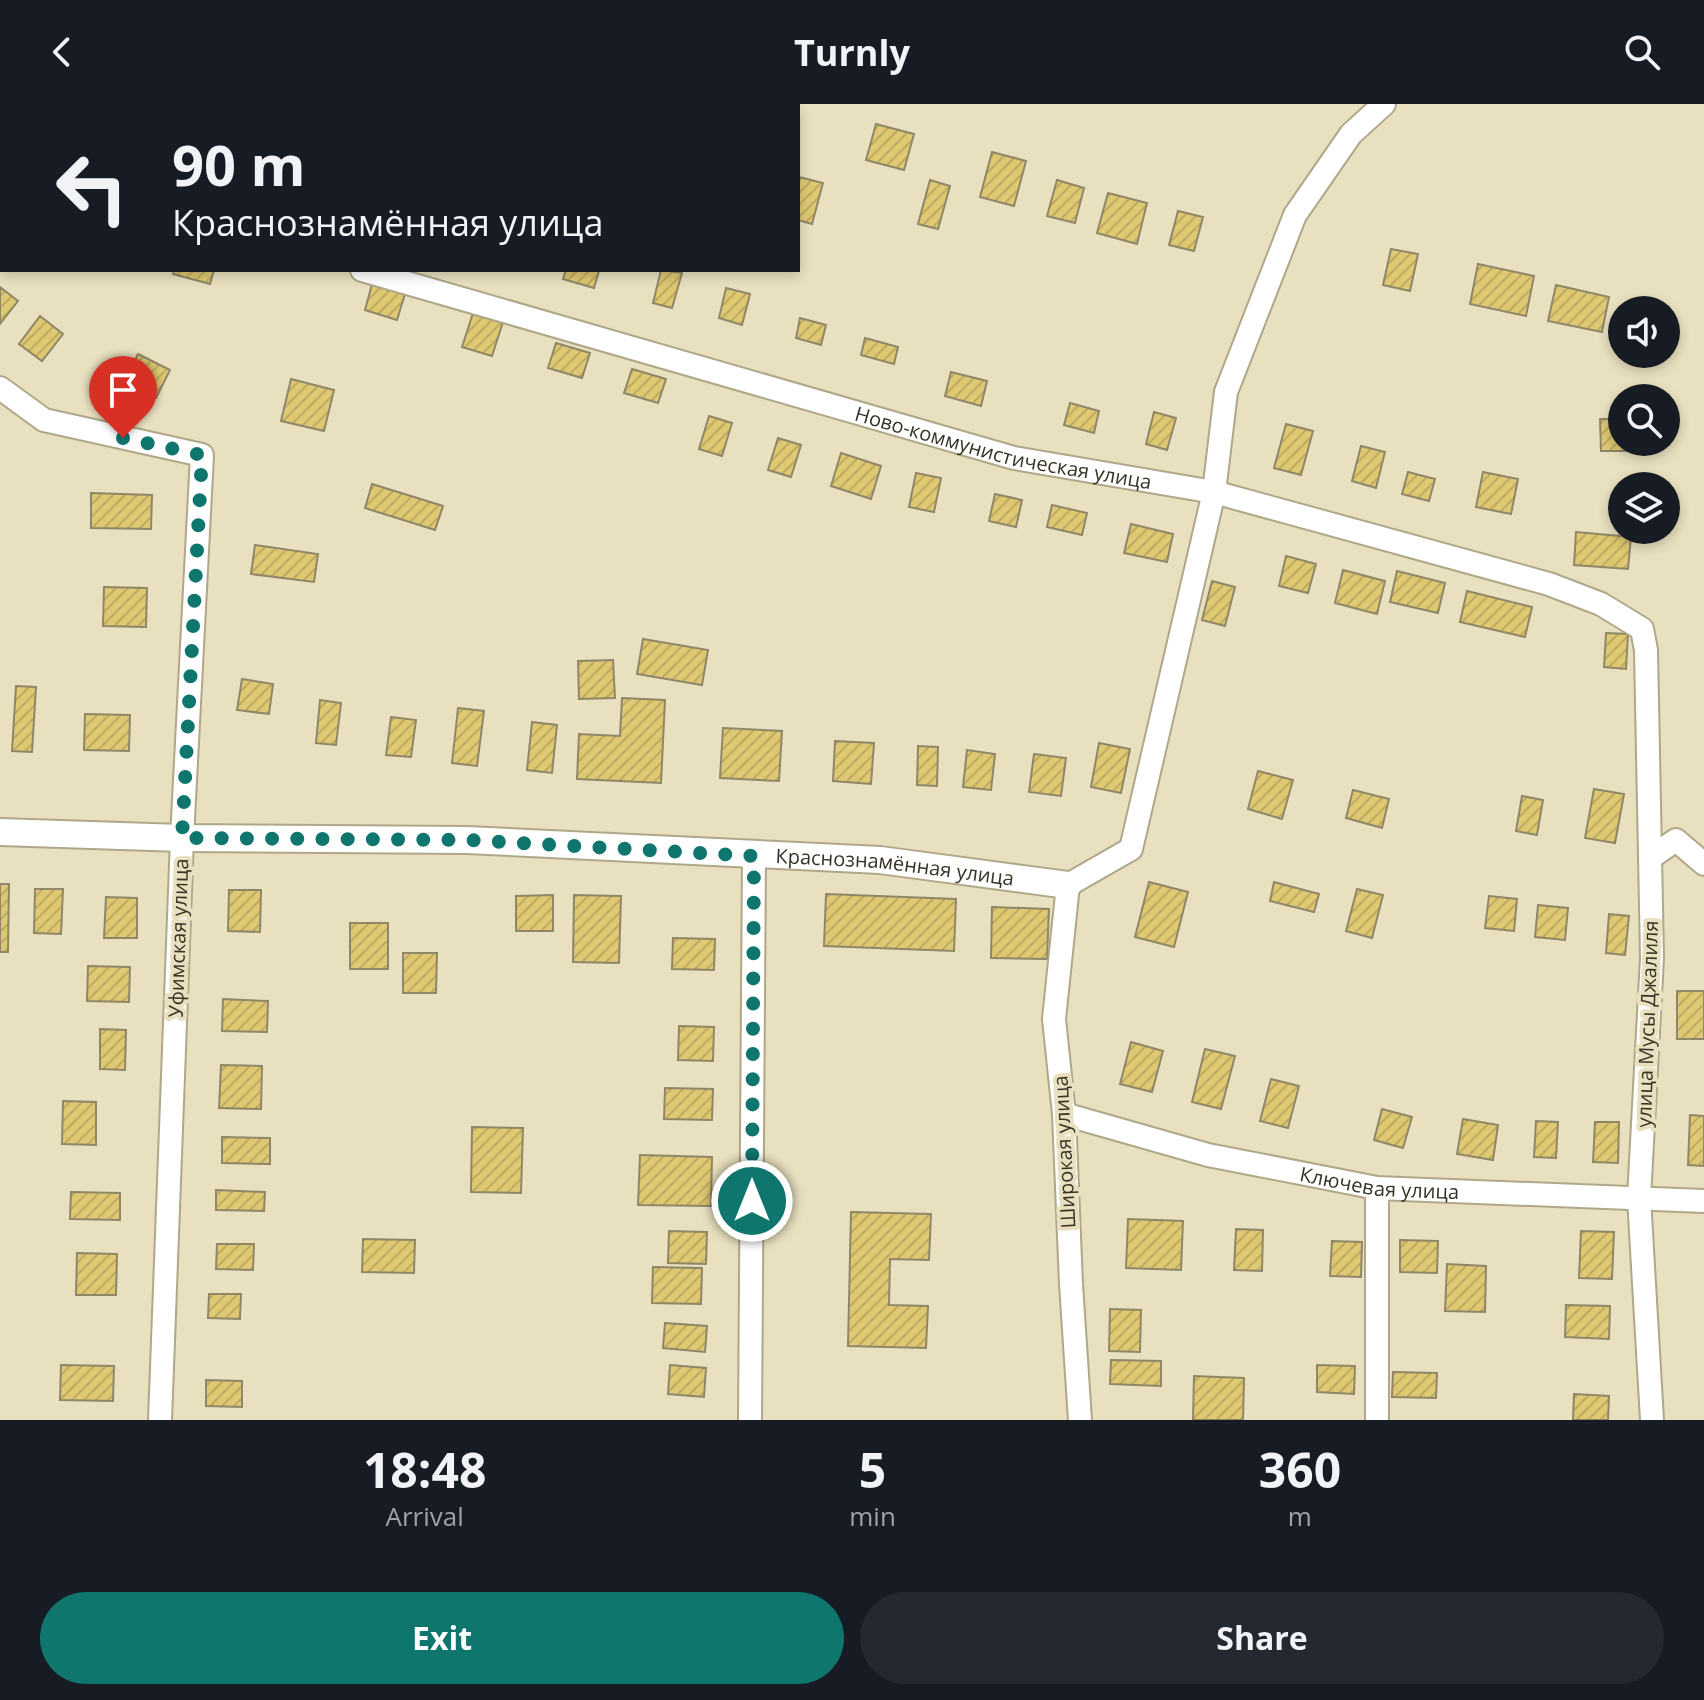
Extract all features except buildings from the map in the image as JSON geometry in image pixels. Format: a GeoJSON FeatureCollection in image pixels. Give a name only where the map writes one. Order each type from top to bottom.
{"type":"FeatureCollection","features":[{"type":"Feature","properties":{"kind":"street"},"geometry":{"type":"LineString","coordinates":[[1068,885],[1131,849],[1214,492],[1226,392],[1295,215],[1351,134],[1384,104]]}},
{"type":"Feature","properties":{"kind":"street","name":"Ново-коммунистическая улица"},"geometry":{"type":"LineString","coordinates":[[369,272],[1014,458],[1214,492],[1549,584],[1601,604],[1642,629]]}},
{"type":"Feature","properties":{"kind":"street","name":"Уфимская улица"},"geometry":{"type":"LineString","coordinates":[[0,388],[44,420],[202,455],[182,838],[160,1420]]}},
{"type":"Feature","properties":{"kind":"street","name":"улица Мусы Джалиля"},"geometry":{"type":"LineString","coordinates":[[1642,629],[1646,650],[1652,958],[1639,1198],[1652,1420]]}},
{"type":"Feature","properties":{"kind":"street","name":"Краснознамённая улица"},"geometry":{"type":"LineString","coordinates":[[0,832],[182,838],[467,840],[880,860],[1068,885]]}},
{"type":"Feature","properties":{"kind":"street"},"geometry":{"type":"LineString","coordinates":[[1650,858],[1676,840],[1704,864]]}},
{"type":"Feature","properties":{"kind":"street"},"geometry":{"type":"LineString","coordinates":[[750,1420],[754,856]]}},
{"type":"Feature","properties":{"kind":"street","name":"Широкая улица"},"geometry":{"type":"LineString","coordinates":[[1068,885],[1054,1019],[1064,1114],[1080,1420]]}},
{"type":"Feature","properties":{"kind":"street","name":"Ключевая улица"},"geometry":{"type":"LineString","coordinates":[[1064,1114],[1208,1155],[1377,1188],[1704,1201]]}},
{"type":"Feature","properties":{"kind":"street"},"geometry":{"type":"LineString","coordinates":[[1377,1188],[1377,1420]]}},
{"type":"Feature","properties":{"kind":"route"},"geometry":{"type":"LineString","coordinates":[[123,438],[202,455],[182,838],[467,840],[754,856],[752,1201]]}}]}
